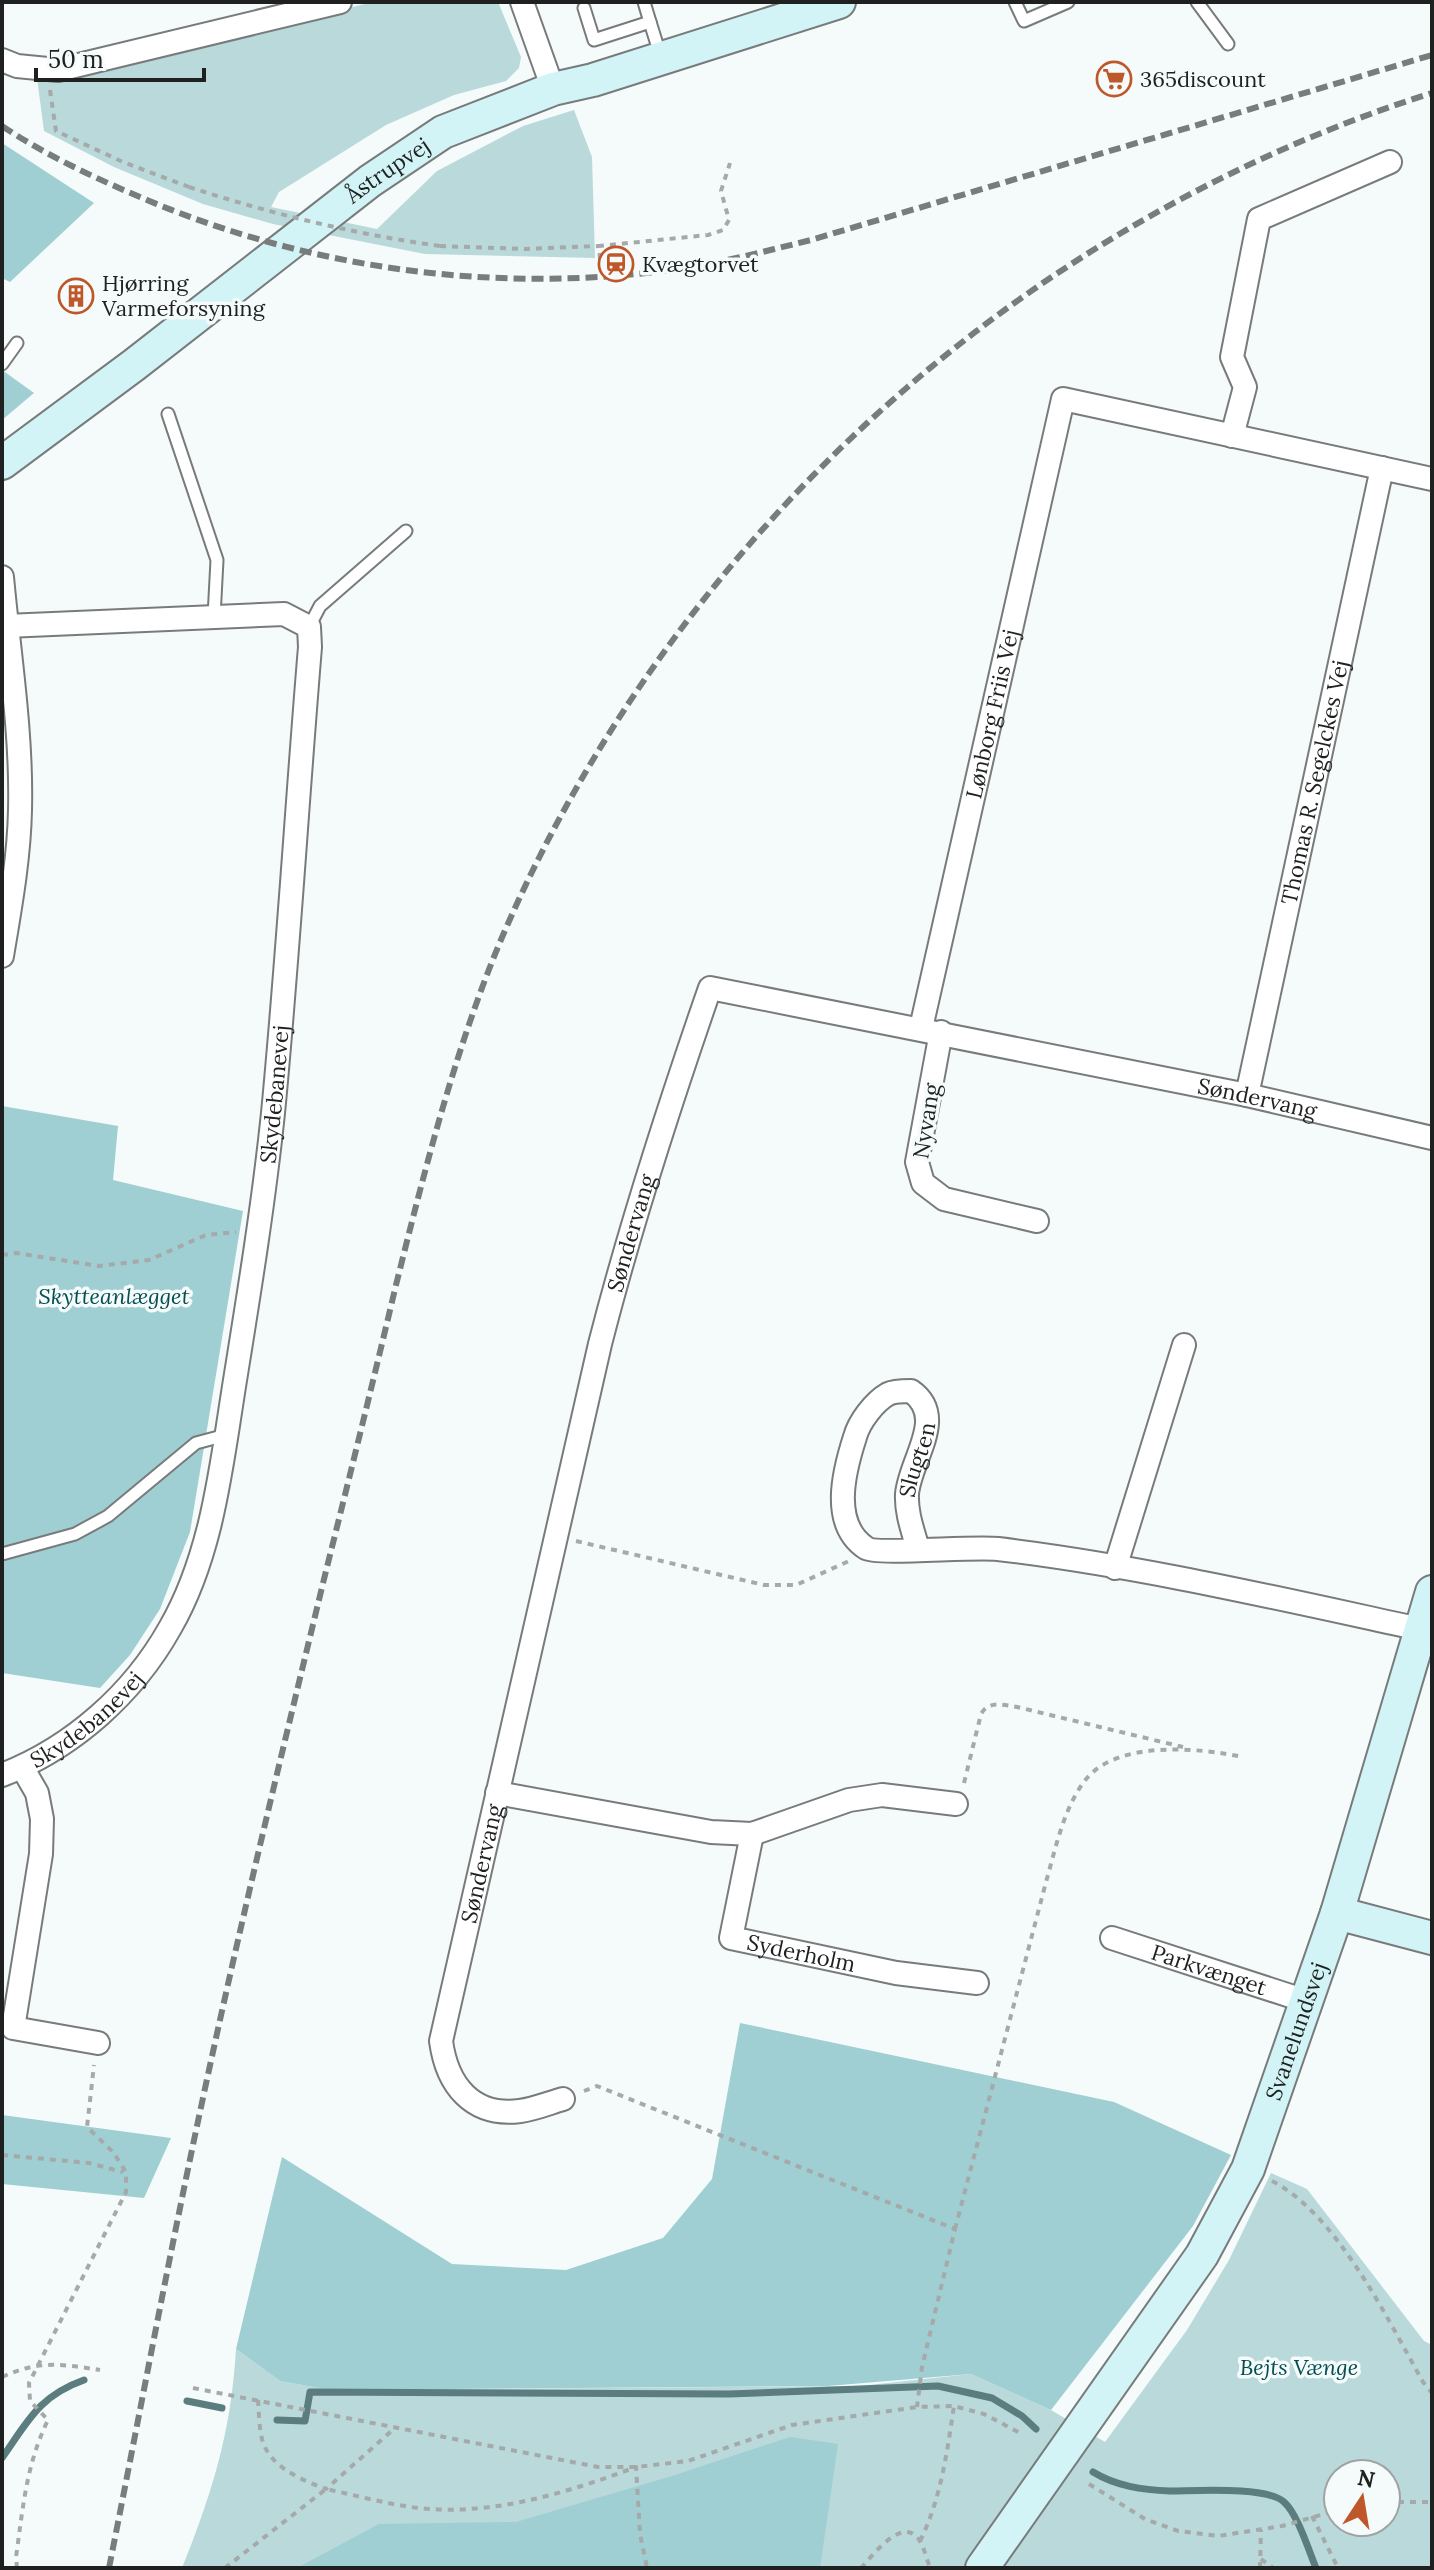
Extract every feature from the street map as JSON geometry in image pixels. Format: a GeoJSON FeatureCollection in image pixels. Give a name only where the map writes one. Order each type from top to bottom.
{"type":"FeatureCollection","features":[{"type":"Feature","properties":{"kind":"street"},"geometry":{"type":"LineString","coordinates":[[2,60],[17,66],[58,70],[340,2]]}},
{"type":"Feature","properties":{"kind":"street"},"geometry":{"type":"LineString","coordinates":[[522,2],[553,89]]}},
{"type":"Feature","properties":{"kind":"street","name":"Åstrupvej"},"geometry":{"type":"LineString","coordinates":[[9,453],[382,173],[443,132],[553,89],[662,59],[839,2]]}},
{"type":"Feature","properties":{"kind":"street"},"geometry":{"type":"LineString","coordinates":[[1390,162],[1259,219],[1232,357],[1245,387],[1232,436],[1432,479]]}},
{"type":"Feature","properties":{"kind":"street","name":"Lønborg Friis Vej"},"geometry":{"type":"LineString","coordinates":[[931,1030],[1063,399],[1232,436]]}},
{"type":"Feature","properties":{"kind":"street","name":"Thomas R. Segelckes Vej"},"geometry":{"type":"LineString","coordinates":[[1247,1095],[1382,468]]}},
{"type":"Feature","properties":{"kind":"street"},"geometry":{"type":"LineString","coordinates":[[2,577],[9,734],[20,809],[10,851],[2,956]]}},
{"type":"Feature","properties":{"kind":"street"},"geometry":{"type":"LineString","coordinates":[[6,626],[284,614],[309,627]]}},
{"type":"Feature","properties":{"kind":"street","name":"Skydebanevej"},"geometry":{"type":"LineString","coordinates":[[12,1771],[67,1741],[107,1709],[142,1671],[171,1628],[193,1582],[207,1532],[226,1435],[273,1113],[309,627]]}},
{"type":"Feature","properties":{"kind":"street","name":"Søndervang"},"geometry":{"type":"LineString","coordinates":[[563,2099],[520,2111],[496,2110],[474,2102],[456,2086],[445,2065],[441,2041],[626,1244],[656,1144],[710,988],[1247,1095],[1432,1138]]}},
{"type":"Feature","properties":{"kind":"street","name":"Nyvang"},"geometry":{"type":"LineString","coordinates":[[931,1030],[917,1162],[923,1183],[944,1199],[1037,1221]]}},
{"type":"Feature","properties":{"kind":"street"},"geometry":{"type":"LineString","coordinates":[[1115,1568],[1184,1345]]}},
{"type":"Feature","properties":{"kind":"street","name":"Slugten"},"geometry":{"type":"LineString","coordinates":[[868,1550],[851,1535],[842,1507],[844,1481],[856,1433],[874,1406],[889,1393],[911,1391],[923,1399],[928,1425],[907,1490],[907,1509],[918,1549]]}},
{"type":"Feature","properties":{"kind":"street"},"geometry":{"type":"LineString","coordinates":[[868,1550],[884,1552],[977,1546],[1115,1568],[1420,1629]]}},
{"type":"Feature","properties":{"kind":"street","name":"Svanelundsvej"},"geometry":{"type":"LineString","coordinates":[[982,2568],[1202,2255],[1248,2169],[1337,1913],[1432,1592]]}},
{"type":"Feature","properties":{"kind":"street"},"geometry":{"type":"LineString","coordinates":[[12,1771],[37,1793],[42,1819],[41,1854],[13,2028],[98,2043]]}},
{"type":"Feature","properties":{"kind":"street"},"geometry":{"type":"LineString","coordinates":[[497,1793],[711,1832],[752,1834],[849,1800],[882,1795],[956,1804]]}},
{"type":"Feature","properties":{"kind":"street","name":"Syderholm"},"geometry":{"type":"LineString","coordinates":[[752,1834],[731,1938],[896,1973],[977,1983]]}},
{"type":"Feature","properties":{"kind":"street"},"geometry":{"type":"LineString","coordinates":[[1337,1913],[1432,1938]]}},
{"type":"Feature","properties":{"kind":"street","name":"Parkvænget"},"geometry":{"type":"LineString","coordinates":[[1112,1938],[1306,2001]]}},
{"type":"Feature","properties":{"kind":"lane"},"geometry":{"type":"LineString","coordinates":[[644,2],[662,59]]}},
{"type":"Feature","properties":{"kind":"lane"},"geometry":{"type":"LineString","coordinates":[[1015,2],[1024,21],[1068,2]]}},
{"type":"Feature","properties":{"kind":"lane"},"geometry":{"type":"LineString","coordinates":[[1197,2],[1228,44]]}},
{"type":"Feature","properties":{"kind":"lane"},"geometry":{"type":"LineString","coordinates":[[584,8],[594,40],[650,22]]}},
{"type":"Feature","properties":{"kind":"lane"},"geometry":{"type":"LineString","coordinates":[[2,364],[17,343]]}},
{"type":"Feature","properties":{"kind":"lane"},"geometry":{"type":"LineString","coordinates":[[168,414],[217,560],[214,617]]}},
{"type":"Feature","properties":{"kind":"lane"},"geometry":{"type":"LineString","coordinates":[[309,627],[320,606],[406,531]]}},
{"type":"Feature","properties":{"kind":"lane"},"geometry":{"type":"LineString","coordinates":[[2,1554],[75,1534],[108,1516],[196,1443],[226,1435]]}},
{"type":"Feature","properties":{"kind":"path"},"geometry":{"type":"LineString","coordinates":[[47,70],[56,131],[123,162],[189,187],[308,223],[374,237],[440,246],[526,249],[599,246],[708,235],[723,230],[729,220],[721,191],[730,163]]}},
{"type":"Feature","properties":{"kind":"path"},"geometry":{"type":"LineString","coordinates":[[599,246],[600,259]]}},
{"type":"Feature","properties":{"kind":"path"},"geometry":{"type":"LineString","coordinates":[[2,1255],[16,1253],[99,1266],[149,1260],[206,1235],[258,1230]]}},
{"type":"Feature","properties":{"kind":"path"},"geometry":{"type":"LineString","coordinates":[[556,1536],[764,1585],[796,1585],[868,1550]]}},
{"type":"Feature","properties":{"kind":"path"},"geometry":{"type":"LineString","coordinates":[[956,1804],[968,1772],[981,1714],[986,1706],[992,1704],[1017,1707],[1187,1748],[1243,1757]]}},
{"type":"Feature","properties":{"kind":"path"},"geometry":{"type":"LineString","coordinates":[[917,2407],[922,2367],[955,2229],[1050,1866],[1075,1796],[1089,1775],[1108,1762],[1138,1753],[1187,1748]]}},
{"type":"Feature","properties":{"kind":"path"},"geometry":{"type":"LineString","coordinates":[[17,2568],[27,2476],[34,2448],[48,2420],[30,2401],[29,2383],[126,2192],[126,2172],[113,2152],[87,2127],[98,2043]]}},
{"type":"Feature","properties":{"kind":"path"},"geometry":{"type":"LineString","coordinates":[[563,2099],[597,2086],[955,2229]]}},
{"type":"Feature","properties":{"kind":"path"},"geometry":{"type":"LineString","coordinates":[[2,2155],[89,2163],[126,2172]]}},
{"type":"Feature","properties":{"kind":"path"},"geometry":{"type":"LineString","coordinates":[[1248,2169],[1293,2192],[1325,2227],[1372,2290],[1432,2393]]}},
{"type":"Feature","properties":{"kind":"path"},"geometry":{"type":"LineString","coordinates":[[2,2377],[38,2364],[56,2363],[100,2370]]}},
{"type":"Feature","properties":{"kind":"path"},"geometry":{"type":"LineString","coordinates":[[193,2388],[598,2467],[636,2467],[688,2461],[792,2425],[917,2407],[954,2406],[984,2414],[1022,2434]]}},
{"type":"Feature","properties":{"kind":"path"},"geometry":{"type":"LineString","coordinates":[[258,2400],[262,2442],[280,2466],[301,2480],[326,2489],[413,2508],[479,2509],[571,2491],[636,2467]]}},
{"type":"Feature","properties":{"kind":"path"},"geometry":{"type":"LineString","coordinates":[[920,2541],[934,2510],[954,2406]]}},
{"type":"Feature","properties":{"kind":"path"},"geometry":{"type":"LineString","coordinates":[[225,2568],[326,2489],[396,2427]]}},
{"type":"Feature","properties":{"kind":"path"},"geometry":{"type":"LineString","coordinates":[[636,2467],[640,2534],[647,2568]]}},
{"type":"Feature","properties":{"kind":"path"},"geometry":{"type":"LineString","coordinates":[[1089,2484],[1145,2519],[1178,2531],[1218,2536],[1282,2526],[1322,2514]]}},
{"type":"Feature","properties":{"kind":"path"},"geometry":{"type":"LineString","coordinates":[[1402,2502],[1432,2502]]}},
{"type":"Feature","properties":{"kind":"path"},"geometry":{"type":"LineString","coordinates":[[1309,2517],[1338,2568]]}},
{"type":"Feature","properties":{"kind":"path"},"geometry":{"type":"LineString","coordinates":[[1260,2568],[1261,2530]]}},
{"type":"Feature","properties":{"kind":"path"},"geometry":{"type":"LineString","coordinates":[[861,2568],[893,2535],[908,2533],[920,2541],[930,2568]]}},
{"type":"Feature","properties":{"kind":"path"},"geometry":{"type":"LineString","coordinates":[[1261,2559],[1273,2568]]}},
{"type":"Feature","properties":{"kind":"green space"},"geometry":{"type":"Polygon","coordinates":[[[373,2],[498,2],[521,57],[519,68],[506,81],[454,95],[386,125],[279,192],[271,207],[377,229],[437,171],[523,126],[574,110],[592,157],[595,258],[425,254],[273,224],[203,204],[114,167],[44,131],[37,78],[132,60],[373,2]]]}},
{"type":"Feature","properties":{"kind":"green space"},"geometry":{"type":"Polygon","coordinates":[[[2,143],[94,203],[10,282],[2,278],[2,143]]]}},
{"type":"Feature","properties":{"kind":"green space"},"geometry":{"type":"Polygon","coordinates":[[[2,370],[34,393],[2,420],[2,370]]]}},
{"type":"Feature","properties":{"kind":"green space","name":"Skytteanlægget"},"geometry":{"type":"Polygon","coordinates":[[[2,1106],[118,1126],[113,1180],[243,1211],[190,1532],[160,1609],[130,1655],[100,1688],[2,1673],[2,1106]]]}},
{"type":"Feature","properties":{"kind":"green space"},"geometry":{"type":"Polygon","coordinates":[[[740,2023],[1114,2102],[1231,2155],[1193,2226],[1051,2410],[971,2374],[828,2386],[330,2390],[280,2381],[236,2349],[282,2157],[452,2264],[566,2270],[663,2238],[712,2179],[740,2023]]]}},
{"type":"Feature","properties":{"kind":"green space"},"geometry":{"type":"Polygon","coordinates":[[[2,2115],[171,2138],[144,2198],[2,2184],[2,2115]]]}},
{"type":"Feature","properties":{"kind":"green space","name":"Bejts Vænge"},"geometry":{"type":"Polygon","coordinates":[[[1271,2173],[1307,2189],[1424,2341],[1432,2345],[1432,2568],[182,2568],[219,2461],[230,2407],[236,2349],[280,2381],[331,2390],[859,2386],[971,2374],[1051,2410],[1105,2442],[1187,2330],[1229,2260],[1271,2173]]]}},
{"type":"Feature","properties":{"kind":"green space"},"geometry":{"type":"Polygon","coordinates":[[[790,2437],[838,2444],[820,2568],[297,2568],[379,2524],[516,2522],[790,2437]]]}},
{"type":"Feature","properties":{"kind":"waterway"},"geometry":{"type":"LineString","coordinates":[[2,2458],[45,2402],[84,2380]]}},
{"type":"Feature","properties":{"kind":"waterway"},"geometry":{"type":"LineString","coordinates":[[277,2420],[305,2421],[310,2392],[729,2394],[938,2386],[992,2398],[1022,2416],[1036,2429]]}},
{"type":"Feature","properties":{"kind":"waterway"},"geometry":{"type":"LineString","coordinates":[[187,2401],[222,2408]]}},
{"type":"Feature","properties":{"kind":"waterway"},"geometry":{"type":"LineString","coordinates":[[1093,2472],[1111,2481],[1139,2488],[1247,2491],[1275,2497],[1284,2502],[1294,2515],[1316,2568]]}},
{"type":"Feature","properties":{"kind":"railway"},"geometry":{"type":"LineString","coordinates":[[2,126],[54,157],[128,192],[272,243],[400,269],[466,276],[532,279],[598,277],[700,265],[811,240],[1432,55]]}},
{"type":"Feature","properties":{"kind":"railway"},"geometry":{"type":"LineString","coordinates":[[109,2568],[223,2008],[418,1198],[468,1026],[500,942],[572,796],[659,659],[760,532],[874,417],[1000,314],[1135,225],[1280,151],[1432,93]]}},
{"type":"Feature","properties":{"kind":"place","name":"365discount"},"geometry":{"type":"Point","coordinates":[1114,79]}},
{"type":"Feature","properties":{"kind":"place","name":"Kvægtorvet"},"geometry":{"type":"Point","coordinates":[616,264]}},
{"type":"Feature","properties":{"kind":"place","name":"Hjørring Varmeforsyning"},"geometry":{"type":"Point","coordinates":[76,296]}}]}
